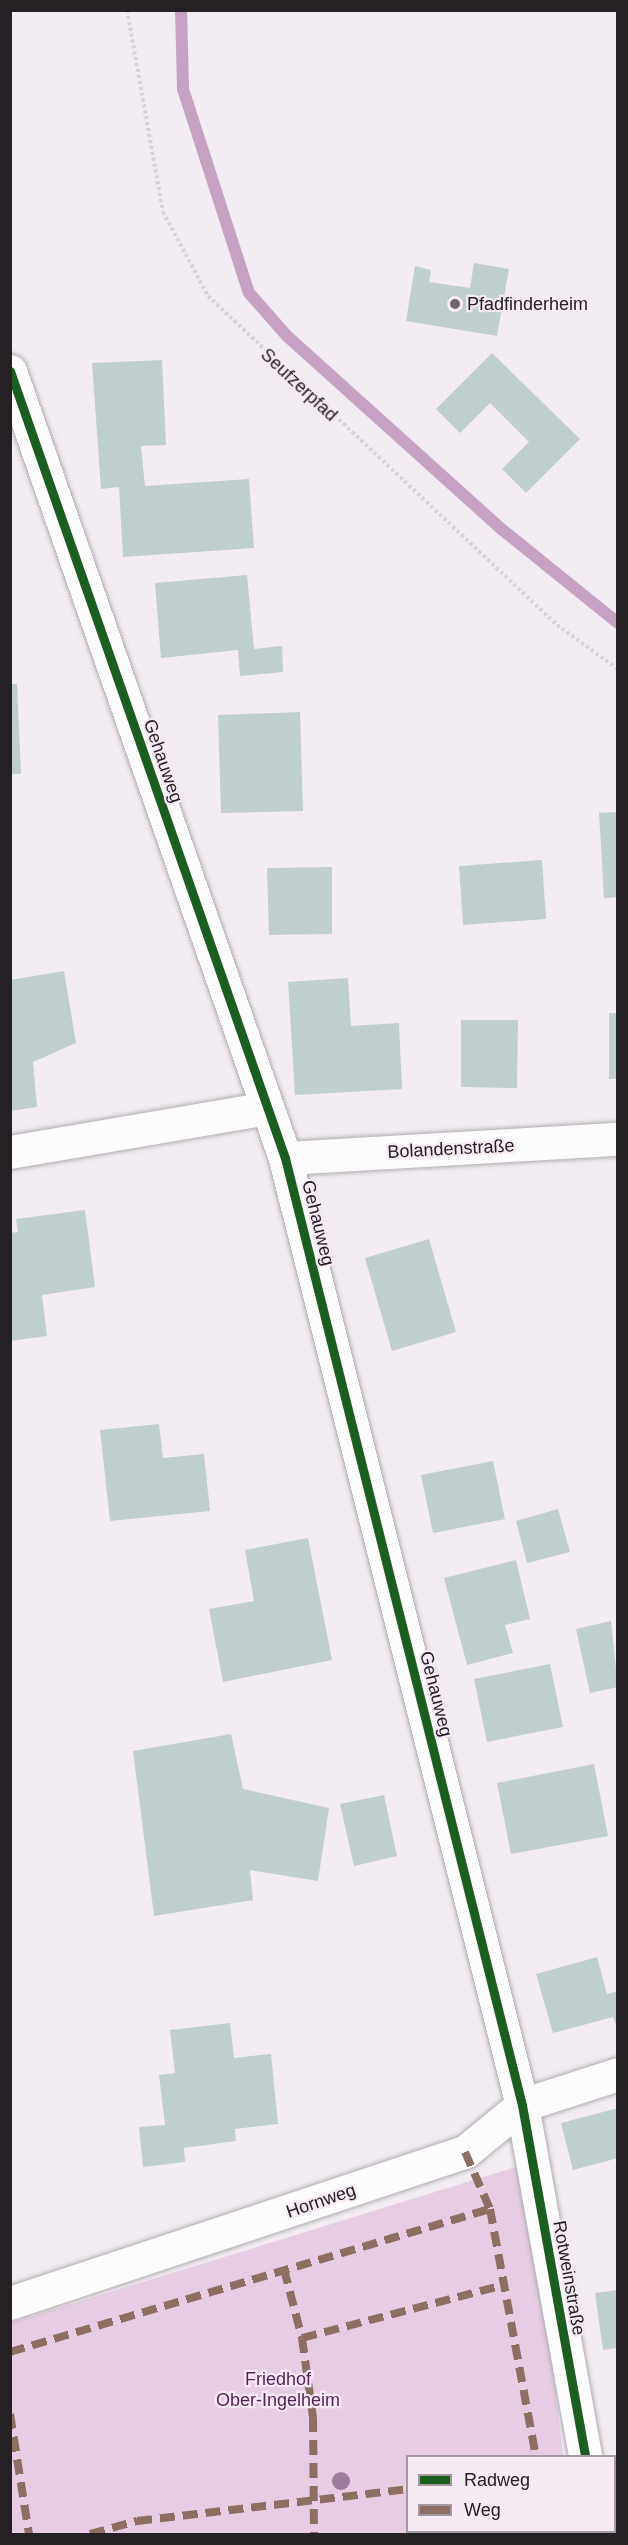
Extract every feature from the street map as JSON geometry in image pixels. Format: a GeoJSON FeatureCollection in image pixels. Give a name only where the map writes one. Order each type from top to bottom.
{"type":"FeatureCollection","features":[{"type":"Feature","properties":{"kind":"street","name":"Gehauweg"},"geometry":{"type":"LineString","coordinates":[[10,370],[285,1158],[522,2105]]}},
{"type":"Feature","properties":{"kind":"street"},"geometry":{"type":"LineString","coordinates":[[10,1152],[267,1108]]}},
{"type":"Feature","properties":{"kind":"street","name":"Bolandenstraße"},"geometry":{"type":"LineString","coordinates":[[285,1158],[618,1139]]}},
{"type":"Feature","properties":{"kind":"street","name":"Hornweg"},"geometry":{"type":"LineString","coordinates":[[10,2303],[465,2152],[522,2105],[618,2074]]}},
{"type":"Feature","properties":{"kind":"street","name":"Rotweinstraße"},"geometry":{"type":"LineString","coordinates":[[522,2105],[585,2455]]}},
{"type":"Feature","properties":{"kind":"green space","name":"Friedhof Ober-Ingelheim"},"geometry":{"type":"Polygon","coordinates":[[[516,2167],[545,2300],[563,2455],[406,2455],[406,2533],[572,2534],[11,2534],[10,2323],[516,2167]]]}},
{"type":"Feature","properties":{"kind":"building","name":"Pfadfinderheim"},"geometry":{"type":"Polygon","coordinates":[[[474,263],[509,269],[497,336],[406,321],[415,266],[431,270],[429,282],[470,288],[474,263]]]}},
{"type":"Feature","properties":{"kind":"building"},"geometry":{"type":"Polygon","coordinates":[[[492,353],[580,439],[526,493],[502,469],[529,442],[490,403],[460,433],[436,409],[492,353]]]}},
{"type":"Feature","properties":{"kind":"building"},"geometry":{"type":"Polygon","coordinates":[[[162,360],[166,445],[141,446],[145,486],[249,479],[254,548],[123,557],[119,487],[101,489],[92,363],[162,360]]]}},
{"type":"Feature","properties":{"kind":"building"},"geometry":{"type":"Polygon","coordinates":[[[247,575],[254,649],[282,646],[283,672],[240,676],[238,650],[161,658],[155,583],[247,575]]]}},
{"type":"Feature","properties":{"kind":"building"},"geometry":{"type":"Polygon","coordinates":[[[10,684],[17,684],[21,774],[10,774],[10,684]]]}},
{"type":"Feature","properties":{"kind":"building"},"geometry":{"type":"Polygon","coordinates":[[[300,712],[303,811],[221,813],[218,715],[300,712]]]}},
{"type":"Feature","properties":{"kind":"building"},"geometry":{"type":"Polygon","coordinates":[[[618,812],[618,897],[604,898],[599,813],[618,812]]]}},
{"type":"Feature","properties":{"kind":"building"},"geometry":{"type":"Polygon","coordinates":[[[542,860],[546,919],[463,925],[459,866],[542,860]]]}},
{"type":"Feature","properties":{"kind":"building"},"geometry":{"type":"Polygon","coordinates":[[[332,867],[332,934],[269,935],[267,868],[332,867]]]}},
{"type":"Feature","properties":{"kind":"building"},"geometry":{"type":"Polygon","coordinates":[[[64,971],[76,1043],[33,1062],[37,1107],[10,1111],[10,980],[64,971]]]}},
{"type":"Feature","properties":{"kind":"building"},"geometry":{"type":"Polygon","coordinates":[[[348,978],[351,1026],[399,1023],[402,1089],[295,1095],[288,982],[348,978]]]}},
{"type":"Feature","properties":{"kind":"building"},"geometry":{"type":"Polygon","coordinates":[[[609,1013],[618,1013],[618,1079],[609,1079],[609,1013]]]}},
{"type":"Feature","properties":{"kind":"building"},"geometry":{"type":"Polygon","coordinates":[[[461,1020],[518,1020],[517,1088],[461,1087],[461,1020]]]}},
{"type":"Feature","properties":{"kind":"building"},"geometry":{"type":"Polygon","coordinates":[[[85,1210],[95,1287],[42,1295],[47,1336],[10,1341],[10,1233],[18,1232],[16,1219],[85,1210]]]}},
{"type":"Feature","properties":{"kind":"building"},"geometry":{"type":"Polygon","coordinates":[[[429,1239],[456,1332],[392,1351],[365,1258],[429,1239]]]}},
{"type":"Feature","properties":{"kind":"building"},"geometry":{"type":"Polygon","coordinates":[[[159,1424],[163,1458],[204,1454],[210,1511],[110,1521],[100,1430],[159,1424]]]}},
{"type":"Feature","properties":{"kind":"building"},"geometry":{"type":"Polygon","coordinates":[[[493,1461],[505,1519],[433,1533],[421,1475],[493,1461]]]}},
{"type":"Feature","properties":{"kind":"building"},"geometry":{"type":"Polygon","coordinates":[[[558,1509],[570,1552],[527,1563],[516,1521],[558,1509]]]}},
{"type":"Feature","properties":{"kind":"building"},"geometry":{"type":"Polygon","coordinates":[[[308,1538],[332,1660],[223,1682],[209,1609],[254,1601],[245,1550],[308,1538]]]}},
{"type":"Feature","properties":{"kind":"building"},"geometry":{"type":"Polygon","coordinates":[[[516,1560],[530,1619],[505,1625],[513,1653],[467,1665],[444,1578],[516,1560]]]}},
{"type":"Feature","properties":{"kind":"building"},"geometry":{"type":"Polygon","coordinates":[[[611,1621],[618,1687],[590,1693],[576,1629],[611,1621]]]}},
{"type":"Feature","properties":{"kind":"building"},"geometry":{"type":"Polygon","coordinates":[[[550,1664],[563,1727],[487,1742],[474,1679],[550,1664]]]}},
{"type":"Feature","properties":{"kind":"building"},"geometry":{"type":"Polygon","coordinates":[[[231,1734],[243,1789],[329,1808],[318,1881],[250,1870],[253,1900],[154,1916],[133,1751],[231,1734]]]}},
{"type":"Feature","properties":{"kind":"building"},"geometry":{"type":"Polygon","coordinates":[[[594,1764],[608,1836],[511,1854],[497,1783],[594,1764]]]}},
{"type":"Feature","properties":{"kind":"building"},"geometry":{"type":"Polygon","coordinates":[[[384,1795],[397,1856],[354,1866],[340,1804],[384,1795]]]}},
{"type":"Feature","properties":{"kind":"building"},"geometry":{"type":"Polygon","coordinates":[[[597,1957],[607,1994],[618,1991],[618,2029],[613,2017],[553,2033],[536,1974],[597,1957]]]}},
{"type":"Feature","properties":{"kind":"building"},"geometry":{"type":"Polygon","coordinates":[[[230,2023],[234,2058],[271,2054],[278,2124],[235,2129],[236,2141],[184,2148],[185,2162],[143,2167],[139,2127],[165,2125],[159,2075],[175,2073],[170,2030],[230,2023]]]}},
{"type":"Feature","properties":{"kind":"building"},"geometry":{"type":"Polygon","coordinates":[[[618,2108],[618,2158],[573,2170],[561,2123],[618,2108]]]}},
{"type":"Feature","properties":{"kind":"building"},"geometry":{"type":"Polygon","coordinates":[[[618,2290],[618,2348],[603,2350],[595,2293],[618,2290]]]}},
{"type":"Feature","properties":{"kind":"waterway"},"geometry":{"type":"LineString","coordinates":[[181,10],[183,89],[249,293],[287,336],[499,527],[618,623]]}},
{"type":"Feature","properties":{"kind":"marked path"},"geometry":{"type":"LineString","coordinates":[[465,2152],[490,2209],[536,2455]]}},
{"type":"Feature","properties":{"kind":"marked path"},"geometry":{"type":"LineString","coordinates":[[10,2352],[490,2209]]}},
{"type":"Feature","properties":{"kind":"marked path"},"geometry":{"type":"LineString","coordinates":[[284,2269],[302,2338],[313,2417],[314,2534]]}},
{"type":"Feature","properties":{"kind":"marked path"},"geometry":{"type":"LineString","coordinates":[[302,2338],[504,2285]]}},
{"type":"Feature","properties":{"kind":"marked path"},"geometry":{"type":"LineString","coordinates":[[10,2414],[29,2534]]}},
{"type":"Feature","properties":{"kind":"marked path"},"geometry":{"type":"LineString","coordinates":[[90,2534],[137,2521],[406,2489]]}},
{"type":"Feature","properties":{"kind":"cycle path"},"geometry":{"type":"LineString","coordinates":[[10,371],[285,1158],[522,2105],[585,2455]]}},
{"type":"Feature","properties":{"kind":"place","name":"Pfadfinderheim"},"geometry":{"type":"Point","coordinates":[455,304]}}]}
